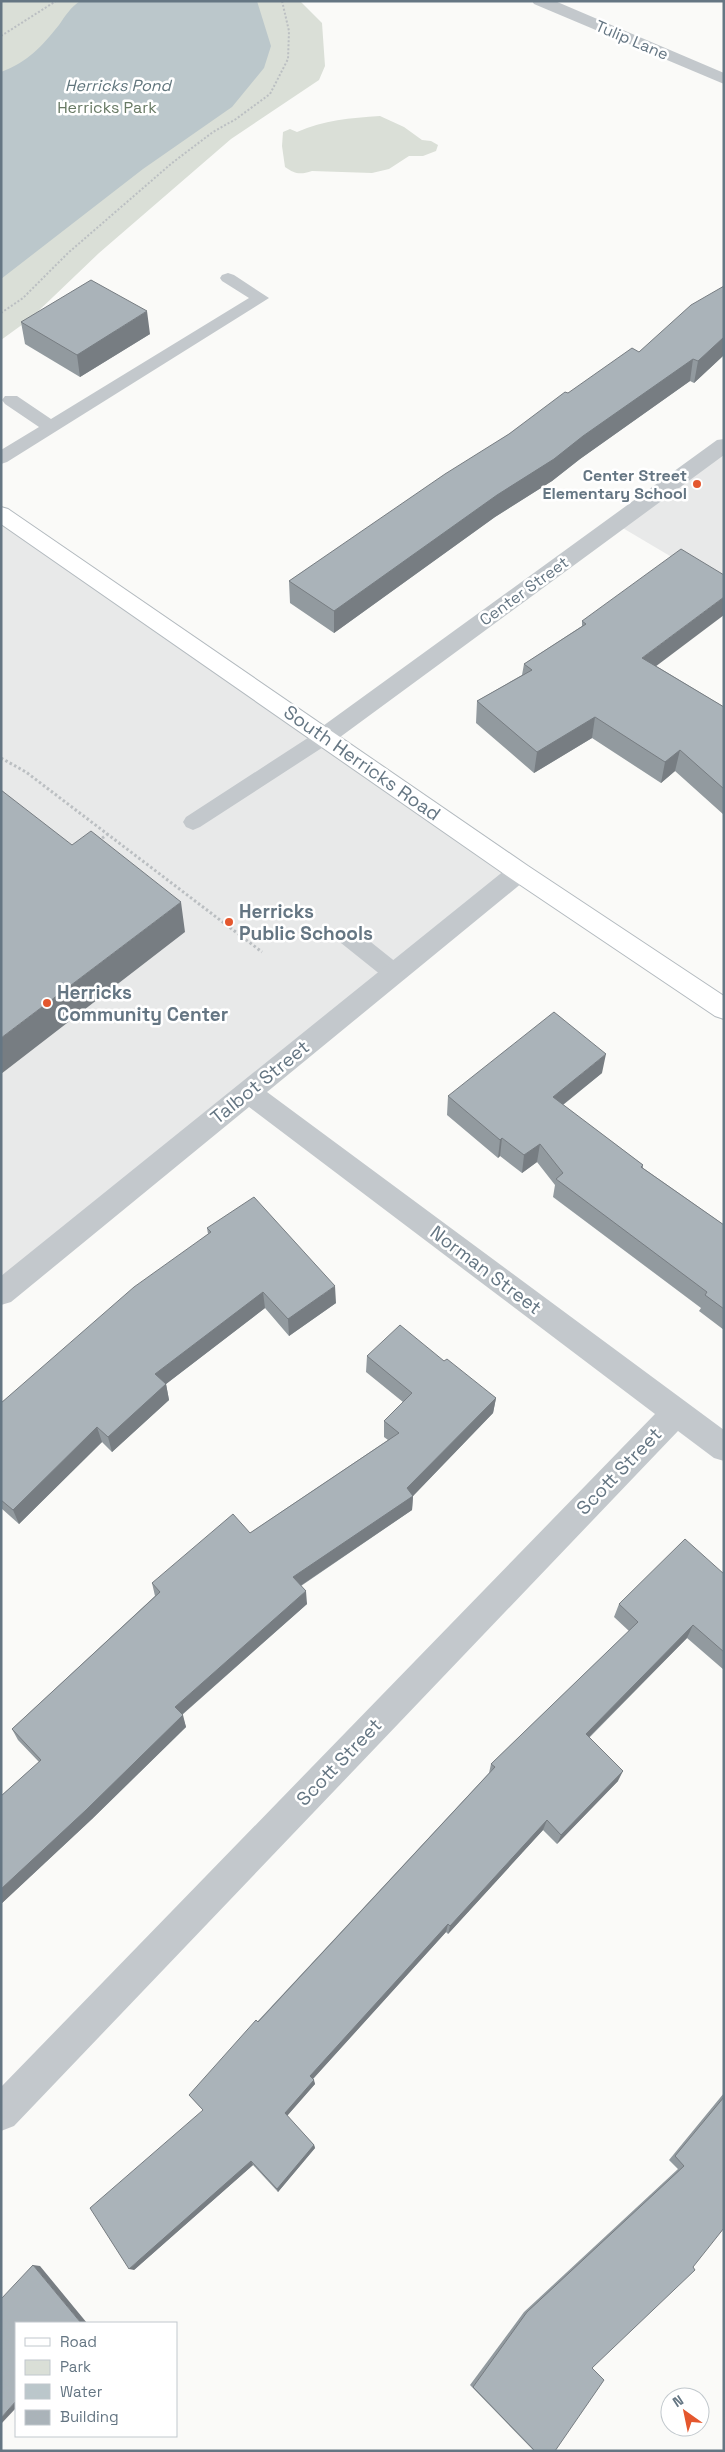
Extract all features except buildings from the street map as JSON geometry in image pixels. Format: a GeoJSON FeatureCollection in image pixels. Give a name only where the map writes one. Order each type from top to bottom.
{"type":"FeatureCollection","features":[{"type":"Feature","properties":{"kind":"main road","name":"South Herricks Road"},"geometry":{"type":"LineString","coordinates":[[1,514],[519,872],[724,1009]]}},
{"type":"Feature","properties":{"kind":"street","name":"Tulip Lane"},"geometry":{"type":"LineString","coordinates":[[540,1],[724,79]]}},
{"type":"Feature","properties":{"kind":"street","name":"Center Street"},"geometry":{"type":"LineString","coordinates":[[324,736],[724,445]]}},
{"type":"Feature","properties":{"kind":"street","name":"Talbot Street"},"geometry":{"type":"LineString","coordinates":[[1,1293],[519,872]]}},
{"type":"Feature","properties":{"kind":"street","name":"Norman Street"},"geometry":{"type":"LineString","coordinates":[[248,1092],[724,1448]]}},
{"type":"Feature","properties":{"kind":"street","name":"Scott Street"},"geometry":{"type":"LineString","coordinates":[[1,2113],[676,1412]]}},
{"type":"Feature","properties":{"kind":"lane"},"geometry":{"type":"LineString","coordinates":[[1,458],[261,298],[228,278]]}},
{"type":"Feature","properties":{"kind":"lane"},"geometry":{"type":"LineString","coordinates":[[11,400],[51,427]]}},
{"type":"Feature","properties":{"kind":"lane"},"geometry":{"type":"LineString","coordinates":[[193,822],[324,736]]}},
{"type":"Feature","properties":{"kind":"lane"},"geometry":{"type":"LineString","coordinates":[[349,937],[394,973]]}},
{"type":"Feature","properties":{"kind":"path"},"geometry":{"type":"LineString","coordinates":[[1,36],[56,1]]}},
{"type":"Feature","properties":{"kind":"path"},"geometry":{"type":"LineString","coordinates":[[1,313],[23,298],[68,253],[172,163],[213,132],[236,119],[270,94],[288,58],[289,31],[282,1]]}},
{"type":"Feature","properties":{"kind":"path"},"geometry":{"type":"LineString","coordinates":[[1,758],[26,772],[262,952]]}},
{"type":"Feature","properties":{"kind":"path"},"geometry":{"type":"LineString","coordinates":[[93,845],[108,834]]}},
{"type":"Feature","properties":{"kind":"shaded area","name":"Center Street Elementary School"},"geometry":{"type":"Polygon","coordinates":[[[724,445],[724,588],[616,524],[724,445]]]}},
{"type":"Feature","properties":{"kind":"shaded area","name":"Herricks Public Schools"},"geometry":{"type":"Polygon","coordinates":[[[1,514],[519,872],[1,1293],[1,514]]]}},
{"type":"Feature","properties":{"kind":"green space","name":"Herricks Pond"},"geometry":{"type":"Polygon","coordinates":[[[1,1],[300,1],[322,23],[325,66],[319,80],[231,139],[99,253],[30,319],[1,340],[1,1]]]}},
{"type":"Feature","properties":{"kind":"green space"},"geometry":{"type":"Polygon","coordinates":[[[380,116],[404,127],[422,140],[431,141],[438,145],[436,151],[423,156],[409,156],[389,169],[372,173],[312,171],[301,173],[285,167],[282,146],[283,132],[290,129],[297,132],[337,120],[380,116]]]}},
{"type":"Feature","properties":{"kind":"water","name":"Herricks Pond"},"geometry":{"type":"Polygon","coordinates":[[[80,1],[257,1],[271,46],[264,68],[232,107],[143,169],[1,279],[1,72],[19,64],[40,47],[71,9],[80,1]]]}},
{"type":"Feature","properties":{"kind":"place","name":"Center Street Elementary School"},"geometry":{"type":"Point","coordinates":[697,484]}},
{"type":"Feature","properties":{"kind":"place","name":"Herricks Public Schools"},"geometry":{"type":"Point","coordinates":[229,922]}},
{"type":"Feature","properties":{"kind":"place","name":"Herricks Community Center"},"geometry":{"type":"Point","coordinates":[47,1003]}},
{"type":"Feature","properties":{"kind":"park label","name":"Herricks Park"},"geometry":{"type":"Point","coordinates":[107,107]}}]}
